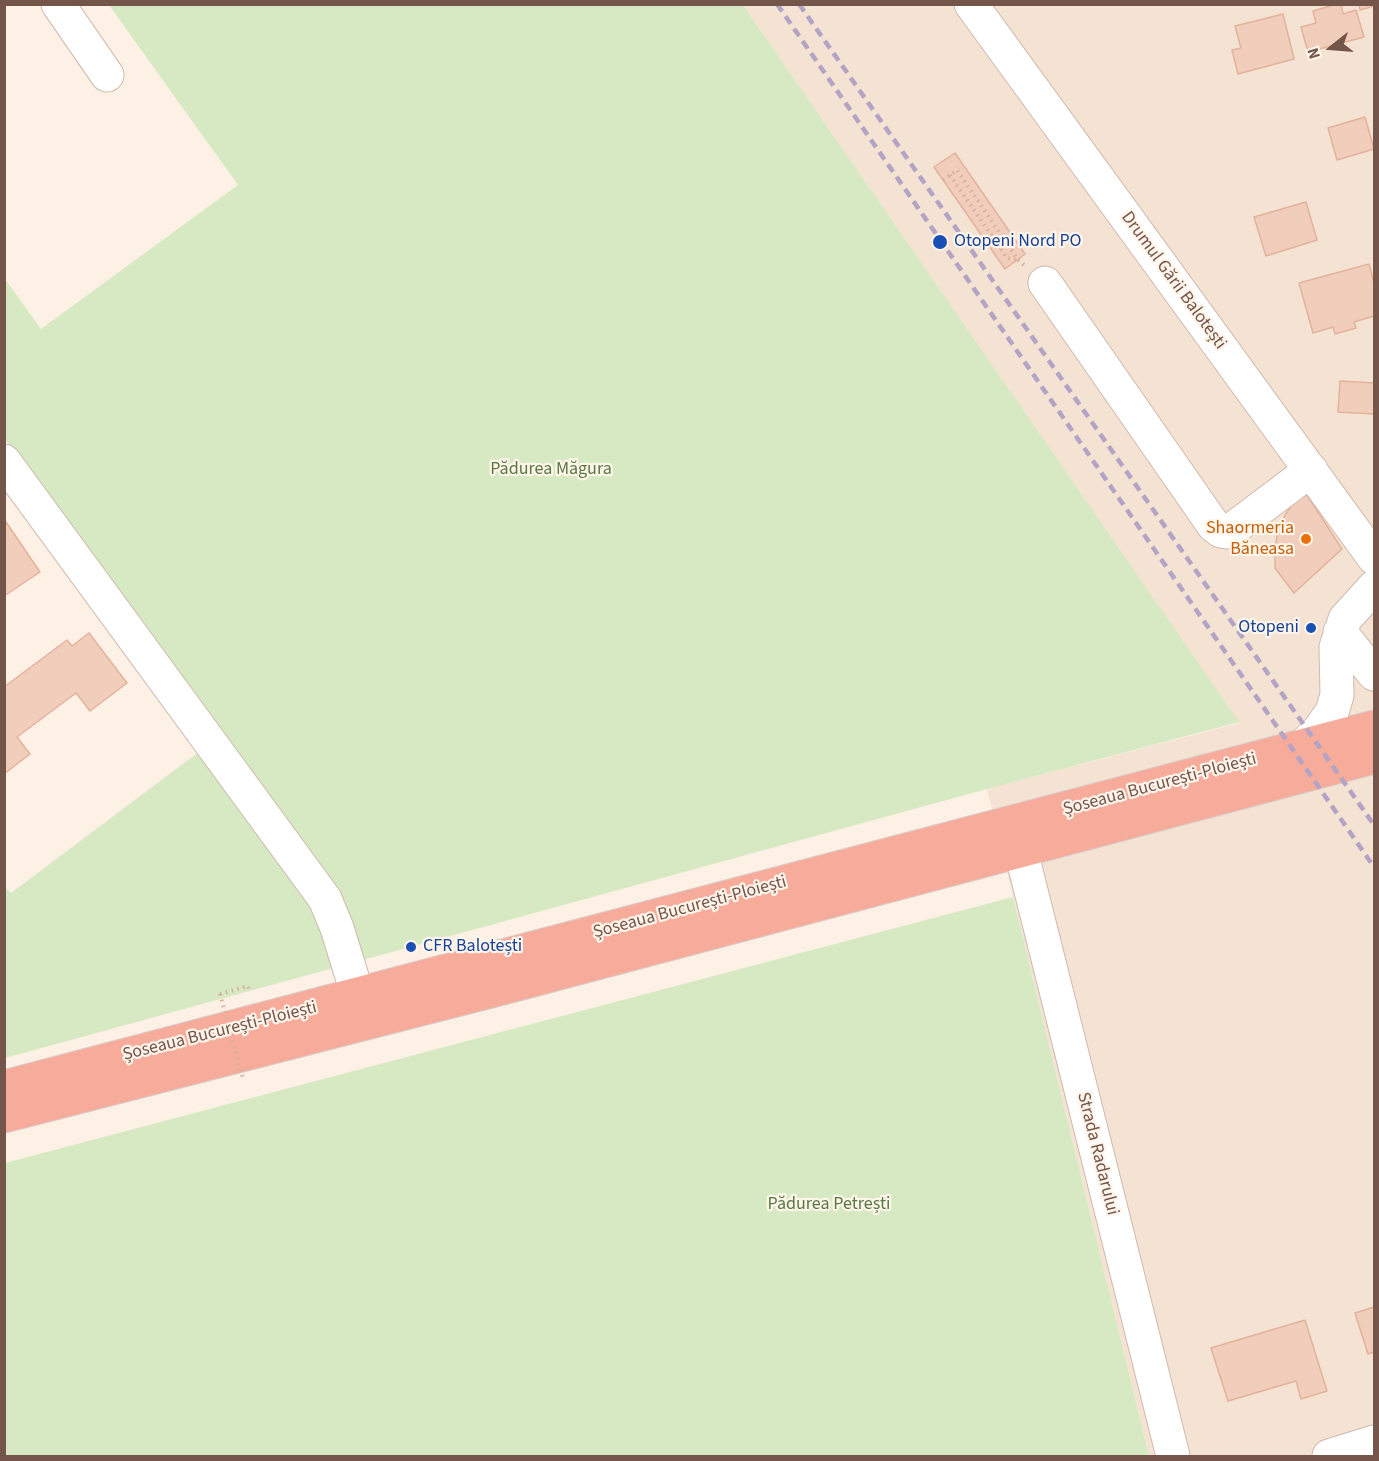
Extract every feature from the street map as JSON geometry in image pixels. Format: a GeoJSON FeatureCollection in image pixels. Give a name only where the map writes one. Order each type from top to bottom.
{"type":"FeatureCollection","features":[{"type":"Feature","properties":{"kind":"highway","name":"Șoseaua București-Ploiești"},"geometry":{"type":"LineString","coordinates":[[4,1116],[362,1010],[1374,727]]}},
{"type":"Feature","properties":{"kind":"highway","name":"Șoseaua București-Ploiești"},"geometry":{"type":"LineString","coordinates":[[4,1087],[362,1010],[1022,851],[1374,758]]}},
{"type":"Feature","properties":{"kind":"highway"},"geometry":{"type":"LineString","coordinates":[[1022,851],[1039,833],[1156,800],[1165,784]]}},
{"type":"Feature","properties":{"kind":"street"},"geometry":{"type":"LineString","coordinates":[[58,4],[107,75]]}},
{"type":"Feature","properties":{"kind":"street","name":"Drumul Gării Balotești"},"geometry":{"type":"LineString","coordinates":[[971,4],[1311,470],[1369,542]]}},
{"type":"Feature","properties":{"kind":"street"},"geometry":{"type":"LineString","coordinates":[[1045,283],[1214,526],[1221,531],[1227,532],[1243,522],[1311,470]]}},
{"type":"Feature","properties":{"kind":"street"},"geometry":{"type":"LineString","coordinates":[[4,461],[325,899],[337,928],[362,1010]]}},
{"type":"Feature","properties":{"kind":"street"},"geometry":{"type":"LineString","coordinates":[[1301,748],[1319,730],[1332,712],[1337,695],[1336,647],[1340,632],[1345,619],[1374,587]]}},
{"type":"Feature","properties":{"kind":"street"},"geometry":{"type":"LineString","coordinates":[[1340,632],[1374,674]]}},
{"type":"Feature","properties":{"kind":"street","name":"Strada Radarului"},"geometry":{"type":"LineString","coordinates":[[1022,851],[1173,1456]]}},
{"type":"Feature","properties":{"kind":"street"},"geometry":{"type":"LineString","coordinates":[[1329,1456],[1374,1443]]}},
{"type":"Feature","properties":{"kind":"path"},"geometry":{"type":"LineString","coordinates":[[943,180],[950,175],[957,170],[1018,260],[1007,258],[950,175]]}},
{"type":"Feature","properties":{"kind":"path"},"geometry":{"type":"LineString","coordinates":[[243,1078],[220,994],[248,986]]}},
{"type":"Feature","properties":{"kind":"shaded area"},"geometry":{"type":"Polygon","coordinates":[[[743,5],[1374,5],[1374,1456],[1149,1456],[987,789],[1239,723],[743,5]]]}},
{"type":"Feature","properties":{"kind":"green space","name":"Pădurea Măgura"},"geometry":{"type":"Polygon","coordinates":[[[109,5],[743,5],[1239,722],[5,1058],[4,886],[11,893],[220,736],[5,439],[5,279],[41,329],[238,185],[109,5]]]}},
{"type":"Feature","properties":{"kind":"green space","name":"Pădurea Petrești"},"geometry":{"type":"Polygon","coordinates":[[[1013,897],[1149,1456],[5,1456],[5,1163],[1013,897]]]}},
{"type":"Feature","properties":{"kind":"building"},"geometry":{"type":"Polygon","coordinates":[[[1341,4],[1343,14],[1356,10],[1364,37],[1308,52],[1301,27],[1316,23],[1313,11],[1341,4]]]}},
{"type":"Feature","properties":{"kind":"building"},"geometry":{"type":"Polygon","coordinates":[[[1359,4],[1374,4],[1374,6],[1360,10],[1359,4]]]}},
{"type":"Feature","properties":{"kind":"building"},"geometry":{"type":"Polygon","coordinates":[[[1283,14],[1294,59],[1238,74],[1232,50],[1241,48],[1235,26],[1283,14]]]}},
{"type":"Feature","properties":{"kind":"building"},"geometry":{"type":"Polygon","coordinates":[[[1365,117],[1374,149],[1337,160],[1328,128],[1365,117]]]}},
{"type":"Feature","properties":{"kind":"building","name":"Otopeni Nord PO"},"geometry":{"type":"Polygon","coordinates":[[[955,153],[1025,254],[1005,269],[934,167],[955,153]]]}},
{"type":"Feature","properties":{"kind":"building"},"geometry":{"type":"Polygon","coordinates":[[[1306,202],[1317,240],[1266,256],[1254,217],[1306,202]]]}},
{"type":"Feature","properties":{"kind":"building"},"geometry":{"type":"Polygon","coordinates":[[[1369,264],[1374,283],[1374,316],[1354,322],[1356,328],[1335,334],[1333,327],[1313,333],[1299,283],[1369,264]]]}},
{"type":"Feature","properties":{"kind":"building"},"geometry":{"type":"Polygon","coordinates":[[[1340,381],[1374,383],[1374,414],[1338,412],[1340,381]]]}},
{"type":"Feature","properties":{"kind":"building","name":"Shaormeria Băneasa"},"geometry":{"type":"Polygon","coordinates":[[[1303,489],[1342,549],[1294,593],[1275,568],[1275,548],[1278,530],[1285,515],[1303,489]]]}},
{"type":"Feature","properties":{"kind":"building"},"geometry":{"type":"Polygon","coordinates":[[[6,522],[40,572],[4,596],[4,524],[6,522]]]}},
{"type":"Feature","properties":{"kind":"building"},"geometry":{"type":"Polygon","coordinates":[[[89,633],[127,683],[90,711],[76,693],[17,737],[30,754],[4,774],[4,687],[67,640],[72,646],[89,633]]]}},
{"type":"Feature","properties":{"kind":"building"},"geometry":{"type":"Polygon","coordinates":[[[1374,1307],[1374,1352],[1368,1354],[1355,1313],[1374,1307]]]}},
{"type":"Feature","properties":{"kind":"building"},"geometry":{"type":"Polygon","coordinates":[[[1305,1320],[1327,1391],[1301,1399],[1296,1381],[1228,1401],[1211,1348],[1305,1320]]]}},
{"type":"Feature","properties":{"kind":"railway"},"geometry":{"type":"LineString","coordinates":[[777,4],[1374,867]]}},
{"type":"Feature","properties":{"kind":"railway"},"geometry":{"type":"LineString","coordinates":[[799,4],[1374,825]]}},
{"type":"Feature","properties":{"kind":"place","name":"Otopeni Nord PO"},"geometry":{"type":"Point","coordinates":[940,242]}},
{"type":"Feature","properties":{"kind":"place","name":"Shaormeria Băneasa"},"geometry":{"type":"Point","coordinates":[1306,539]}},
{"type":"Feature","properties":{"kind":"place","name":"Otopeni"},"geometry":{"type":"Point","coordinates":[1311,628]}},
{"type":"Feature","properties":{"kind":"place","name":"CFR Balotești"},"geometry":{"type":"Point","coordinates":[411,947]}}]}
